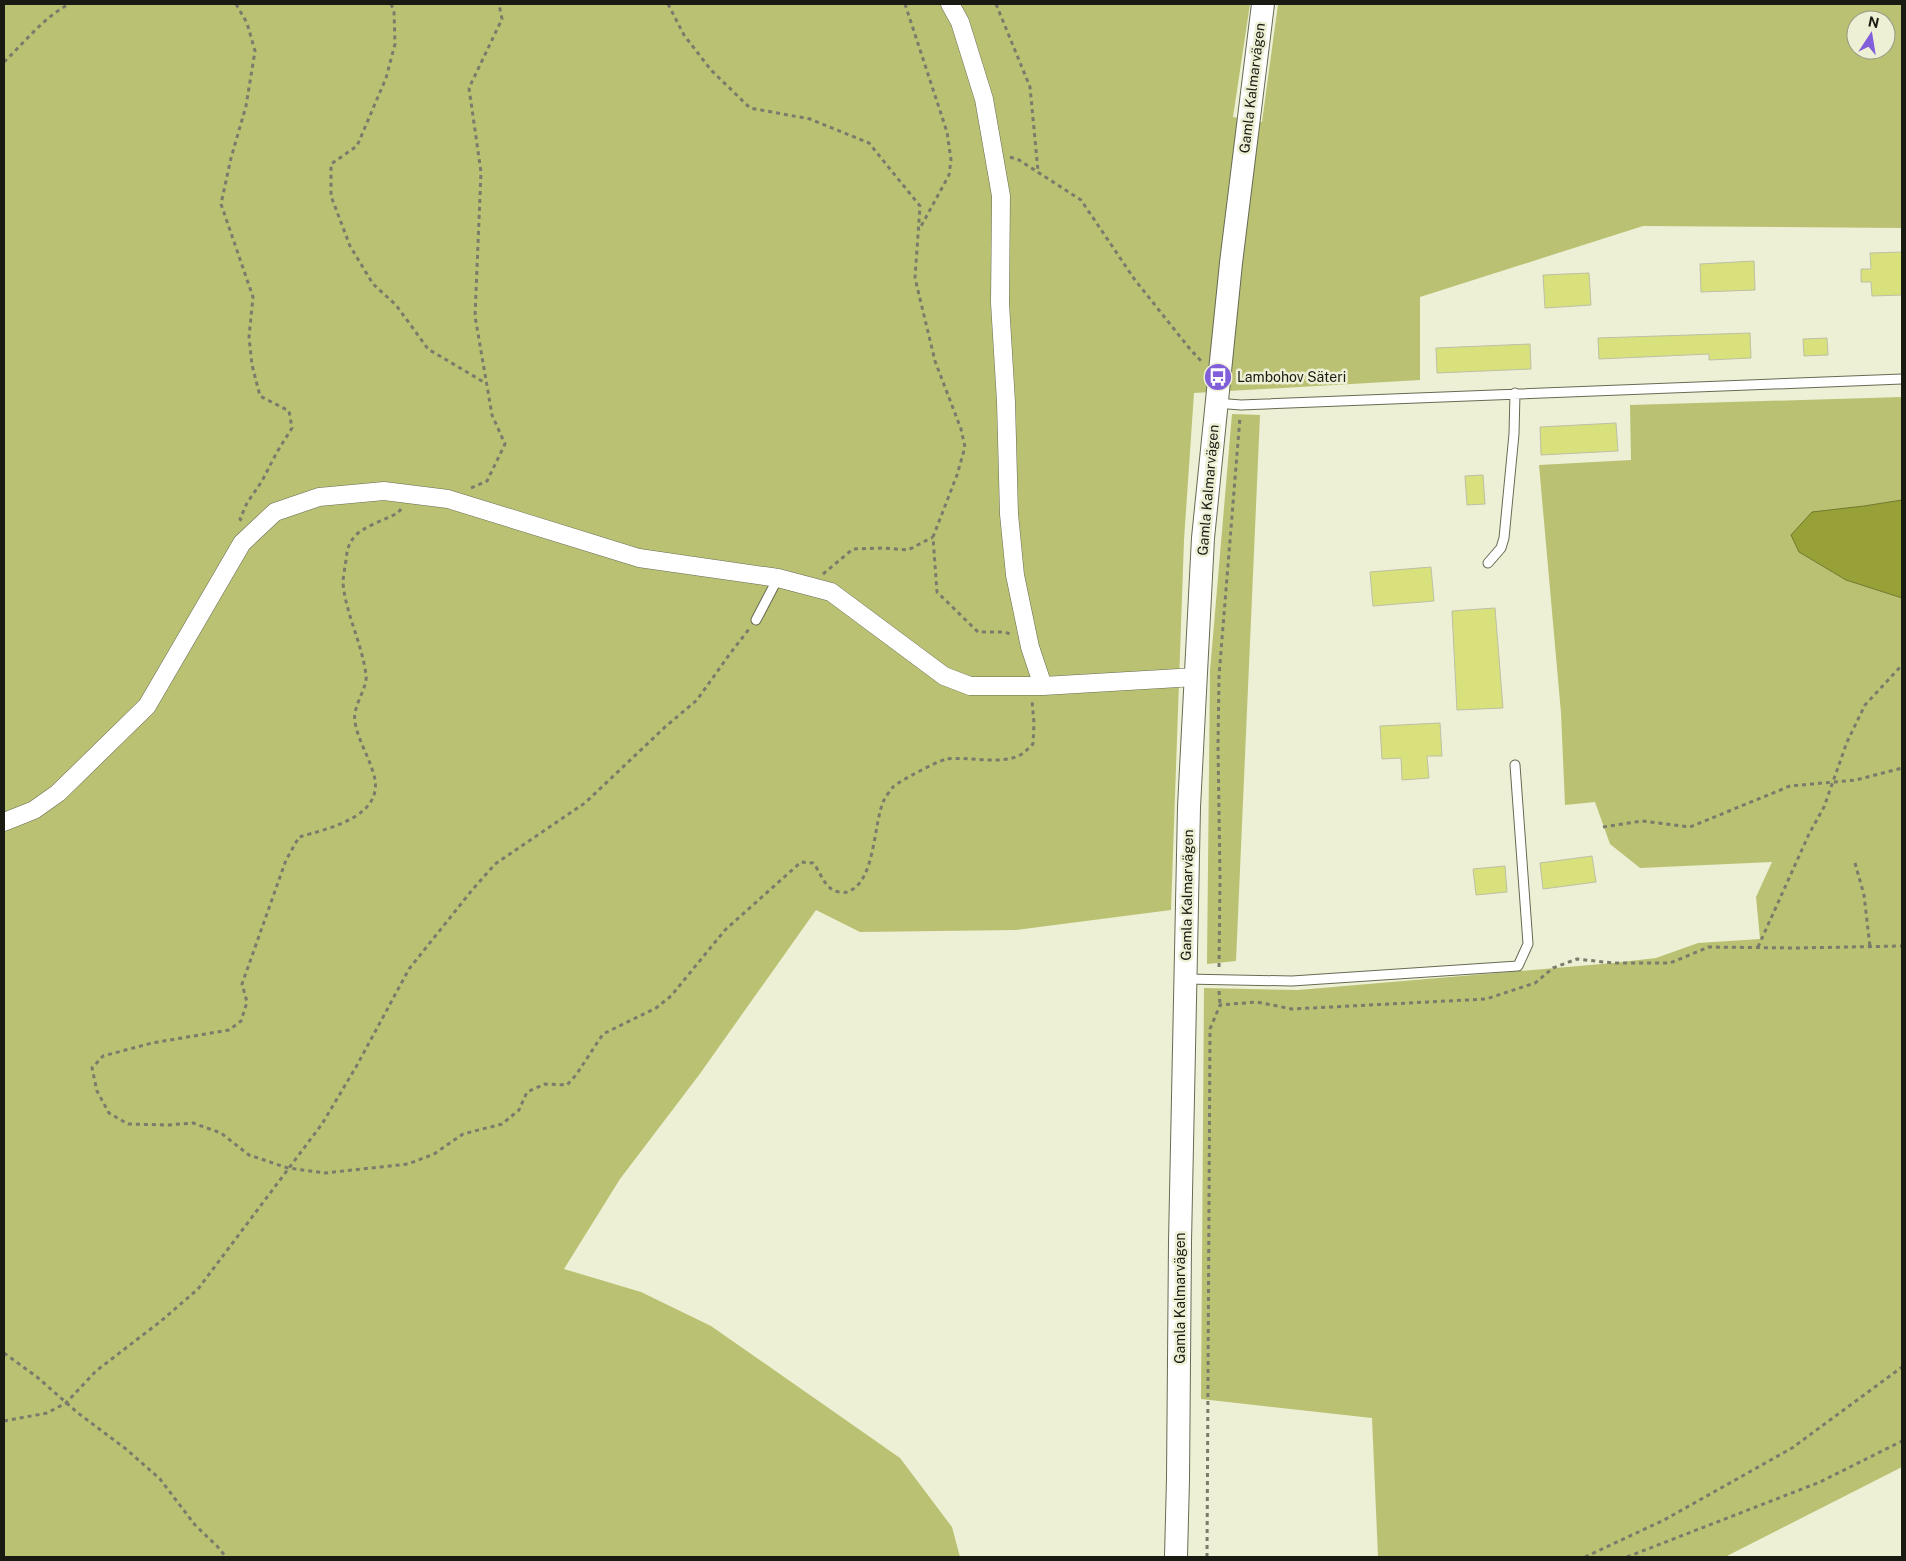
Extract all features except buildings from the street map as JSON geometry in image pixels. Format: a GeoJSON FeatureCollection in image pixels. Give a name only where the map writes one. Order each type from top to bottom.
{"type":"FeatureCollection","features":[{"type":"Feature","properties":{"kind":"street"},"geometry":{"type":"LineString","coordinates":[[950,4],[960,22],[984,99],[1001,196],[1000,303],[1010,523],[1015,575],[1037,686]]}},
{"type":"Feature","properties":{"kind":"street","name":"Gamla Kalmarvägen"},"geometry":{"type":"LineString","coordinates":[[1176,1557],[1189,807],[1203,538],[1219,369],[1263,4]]}},
{"type":"Feature","properties":{"kind":"street"},"geometry":{"type":"LineString","coordinates":[[4,822],[34,810],[58,794],[147,706],[242,543],[275,512],[319,497],[384,491],[448,499],[640,558],[778,578],[831,592],[944,676],[970,686],[1037,686],[1196,677]]}},
{"type":"Feature","properties":{"kind":"lane"},"geometry":{"type":"LineString","coordinates":[[1216,404],[1241,405],[1902,379]]}},
{"type":"Feature","properties":{"kind":"lane"},"geometry":{"type":"LineString","coordinates":[[1488,563],[1501,548],[1504,538],[1513,450],[1515,393]]}},
{"type":"Feature","properties":{"kind":"lane"},"geometry":{"type":"LineString","coordinates":[[756,620],[778,578]]}},
{"type":"Feature","properties":{"kind":"lane","name":"Gamla Kalmarvägen"},"geometry":{"type":"LineString","coordinates":[[1185,979],[1292,981],[1518,966],[1528,944],[1515,765]]}},
{"type":"Feature","properties":{"kind":"path"},"geometry":{"type":"LineString","coordinates":[[4,62],[46,18],[69,4]]}},
{"type":"Feature","properties":{"kind":"path"},"geometry":{"type":"LineString","coordinates":[[236,4],[247,23],[255,51],[246,106],[231,158],[221,204],[253,297],[249,337],[252,365],[260,396],[289,411],[292,428],[262,481],[247,503],[240,519],[253,533]]}},
{"type":"Feature","properties":{"kind":"path"},"geometry":{"type":"LineString","coordinates":[[391,4],[394,11],[395,44],[386,78],[357,146],[331,164],[331,196],[350,246],[373,284],[396,305],[428,349],[487,384]]}},
{"type":"Feature","properties":{"kind":"path"},"geometry":{"type":"LineString","coordinates":[[448,499],[487,481],[505,444],[492,415],[476,316],[481,172],[469,88],[502,20],[499,4]]}},
{"type":"Feature","properties":{"kind":"path"},"geometry":{"type":"LineString","coordinates":[[668,4],[684,35],[711,70],[750,108],[810,119],[870,144],[920,206],[915,278],[935,361],[961,428],[964,447],[957,475],[933,537],[937,592],[978,632],[1005,632],[1012,634]]}},
{"type":"Feature","properties":{"kind":"path"},"geometry":{"type":"LineString","coordinates":[[905,4],[947,132],[951,160],[949,175],[918,231]]}},
{"type":"Feature","properties":{"kind":"path"},"geometry":{"type":"LineString","coordinates":[[996,4],[1030,87],[1038,172]]}},
{"type":"Feature","properties":{"kind":"path"},"geometry":{"type":"LineString","coordinates":[[993,150],[1019,160],[1081,200],[1135,280],[1190,349],[1202,362],[1219,369]]}},
{"type":"Feature","properties":{"kind":"path"},"geometry":{"type":"LineString","coordinates":[[1207,1557],[1210,1029],[1220,1005],[1219,676],[1241,405]]}},
{"type":"Feature","properties":{"kind":"path"},"geometry":{"type":"LineString","coordinates":[[407,494],[408,502],[398,513],[356,535],[348,546],[343,582],[348,609],[360,645],[367,677],[359,700],[355,720],[364,750],[374,773],[376,792],[367,809],[340,825],[299,837],[286,860],[242,984],[247,1002],[241,1021],[229,1030],[152,1043],[103,1056],[92,1068],[97,1091],[109,1113],[128,1124],[168,1125],[193,1123],[221,1133],[249,1155],[288,1168],[325,1172],[408,1164],[434,1154],[463,1134],[502,1124],[519,1110],[527,1092],[545,1084],[567,1085],[576,1075],[603,1034],[656,1008],[671,996],[725,930],[801,862],[813,862],[821,872],[826,883],[834,891],[845,892],[855,888],[863,879],[872,852],[884,801],[893,787],[910,776],[945,759],[1002,759],[1021,755],[1033,744],[1037,686]]}},
{"type":"Feature","properties":{"kind":"path"},"geometry":{"type":"LineString","coordinates":[[807,586],[854,549],[884,548],[908,550],[933,537]]}},
{"type":"Feature","properties":{"kind":"path"},"geometry":{"type":"LineString","coordinates":[[4,1421],[48,1413],[66,1402],[96,1371],[161,1322],[198,1289],[322,1124],[356,1067],[409,969],[473,888],[495,864],[585,803],[665,727],[697,700],[728,654],[756,620]]}},
{"type":"Feature","properties":{"kind":"path"},"geometry":{"type":"LineString","coordinates":[[1758,948],[1809,834],[1824,807],[1847,742],[1865,705],[1902,665]]}},
{"type":"Feature","properties":{"kind":"path"},"geometry":{"type":"LineString","coordinates":[[1604,827],[1642,821],[1690,826],[1790,786],[1856,780],[1902,768]]}},
{"type":"Feature","properties":{"kind":"path"},"geometry":{"type":"LineString","coordinates":[[1855,863],[1864,895],[1870,947]]}},
{"type":"Feature","properties":{"kind":"path"},"geometry":{"type":"LineString","coordinates":[[1220,1005],[1257,1002],[1292,1009],[1486,999],[1535,983],[1553,968],[1577,959],[1613,963],[1670,963],[1709,947],[1902,946]]}},
{"type":"Feature","properties":{"kind":"path"},"geometry":{"type":"LineString","coordinates":[[4,1353],[37,1377],[160,1479],[195,1525],[226,1557]]}},
{"type":"Feature","properties":{"kind":"path"},"geometry":{"type":"LineString","coordinates":[[1584,1557],[1664,1520],[1792,1448],[1902,1367]]}},
{"type":"Feature","properties":{"kind":"path"},"geometry":{"type":"LineString","coordinates":[[1627,1557],[1820,1482],[1902,1441]]}},
{"type":"Feature","properties":{"kind":"shaded area"},"geometry":{"type":"Polygon","coordinates":[[[4,4],[1250,4],[1233,117],[1262,122],[1278,4],[1902,4],[1902,228],[1643,226],[1420,297],[1420,380],[1194,393],[1184,540],[1171,910],[1016,930],[860,932],[816,910],[699,1075],[620,1179],[564,1269],[641,1292],[711,1326],[900,1458],[952,1527],[960,1557],[4,1557],[4,4]]]}},
{"type":"Feature","properties":{"kind":"shaded area"},"geometry":{"type":"Polygon","coordinates":[[[1902,397],[1902,500],[1864,506],[1799,552],[1846,580],[1902,598],[1902,1467],[1725,1557],[1378,1557],[1372,1418],[1201,1399],[1204,988],[1298,990],[1613,963],[1656,958],[1698,943],[1760,939],[1756,897],[1772,862],[1640,868],[1610,844],[1595,802],[1565,805],[1561,713],[1539,465],[1631,460],[1630,405],[1902,397]]]}},
{"type":"Feature","properties":{"kind":"shaded area"},"geometry":{"type":"Polygon","coordinates":[[[1232,414],[1260,415],[1236,961],[1207,964],[1210,671],[1232,414]]]}},
{"type":"Feature","properties":{"kind":"shaded area"},"geometry":{"type":"Polygon","coordinates":[[[1902,500],[1902,598],[1846,580],[1799,552],[1791,535],[1812,512],[1902,500]]]}},
{"type":"Feature","properties":{"kind":"place","name":"Lambohov Säteri"},"geometry":{"type":"Point","coordinates":[1218,377]}}]}
